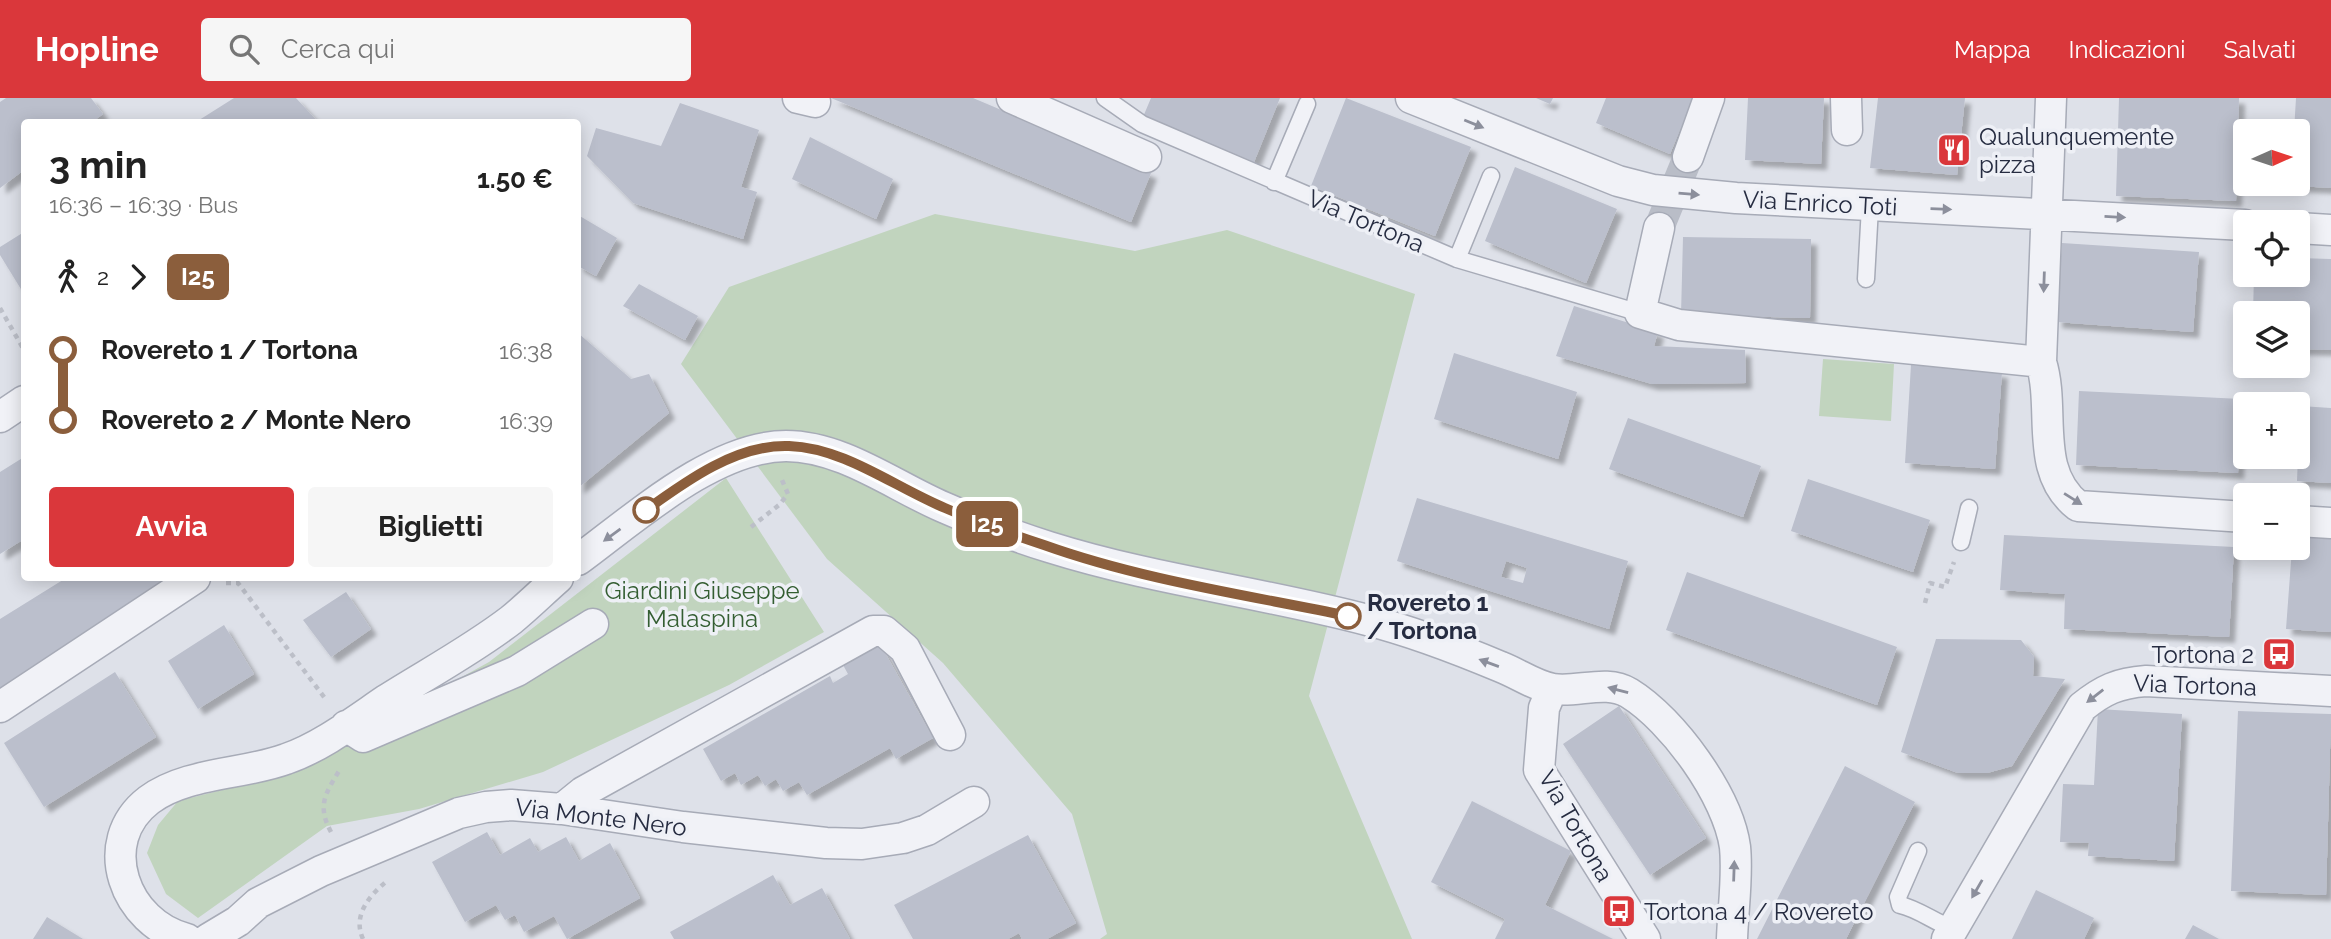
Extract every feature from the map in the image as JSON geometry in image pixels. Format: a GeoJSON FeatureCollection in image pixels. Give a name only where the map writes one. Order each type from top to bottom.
{"type":"FeatureCollection","features":[{"type":"Feature","properties":{"kind":"street"},"geometry":{"type":"LineString","coordinates":[[1012,98],[1146,157]]}},
{"type":"Feature","properties":{"kind":"street","name":"Via Enrico Toti"},"geometry":{"type":"LineString","coordinates":[[1411,98],[1618,181],[1653,190],[1870,207],[2233,224]]}},
{"type":"Feature","properties":{"kind":"street"},"geometry":{"type":"LineString","coordinates":[[1688,157],[1709,98]]}},
{"type":"Feature","properties":{"kind":"street"},"geometry":{"type":"LineString","coordinates":[[1846,98],[1847,130]]}},
{"type":"Feature","properties":{"kind":"street"},"geometry":{"type":"LineString","coordinates":[[2050,98],[2041,362],[2049,385],[2048,456],[2063,494],[2078,506],[2233,516]]}},
{"type":"Feature","properties":{"kind":"street"},"geometry":{"type":"LineString","coordinates":[[1640,313],[1659,228]]}},
{"type":"Feature","properties":{"kind":"street"},"geometry":{"type":"LineString","coordinates":[[2310,229],[2331,230]]}},
{"type":"Feature","properties":{"kind":"street","name":"Via Tortona"},"geometry":{"type":"LineString","coordinates":[[1640,313],[1679,325],[2041,362]]}},
{"type":"Feature","properties":{"kind":"street"},"geometry":{"type":"LineString","coordinates":[[0,417],[21,403]]}},
{"type":"Feature","properties":{"kind":"street"},"geometry":{"type":"LineString","coordinates":[[581,558],[708,470],[756,450],[787,446],[806,448],[865,468],[944,508],[1048,547],[1169,580],[1368,620],[1498,666],[1552,689],[1612,687],[1627,692],[1650,709],[1696,759],[1728,814],[1735,849],[1732,939]]}},
{"type":"Feature","properties":{"kind":"street"},"geometry":{"type":"LineString","coordinates":[[2310,522],[2331,523]]}},
{"type":"Feature","properties":{"kind":"street"},"geometry":{"type":"LineString","coordinates":[[187,939],[158,929],[132,902],[121,863],[125,835],[137,811],[166,790],[286,759],[346,726],[510,621],[555,581]]}},
{"type":"Feature","properties":{"kind":"street"},"geometry":{"type":"LineString","coordinates":[[0,706],[207,583]]}},
{"type":"Feature","properties":{"kind":"street"},"geometry":{"type":"LineString","coordinates":[[346,726],[363,737],[517,670],[593,624]]}},
{"type":"Feature","properties":{"kind":"street"},"geometry":{"type":"LineString","coordinates":[[562,809],[594,786],[873,631],[884,631],[905,649],[950,734]]}},
{"type":"Feature","properties":{"kind":"street","name":"Via Tortona"},"geometry":{"type":"LineString","coordinates":[[1950,934],[2082,708],[2103,690],[2119,683],[2146,681],[2331,691]]}},
{"type":"Feature","properties":{"kind":"street","name":"Via Tortona"},"geometry":{"type":"LineString","coordinates":[[1552,689],[1544,708],[1539,770],[1645,939]]}},
{"type":"Feature","properties":{"kind":"street","name":"Via Monte Nero"},"geometry":{"type":"LineString","coordinates":[[208,939],[238,921],[258,903],[387,841],[459,813],[486,807],[511,805],[562,809],[825,844],[862,844],[904,838],[927,830],[974,802]]}},
{"type":"Feature","properties":{"kind":"lane","name":"Via Tortona"},"geometry":{"type":"LineString","coordinates":[[1111,99],[1142,124],[1457,260],[1640,313]]}},
{"type":"Feature","properties":{"kind":"lane"},"geometry":{"type":"LineString","coordinates":[[1274,182],[1307,104]]}},
{"type":"Feature","properties":{"kind":"lane"},"geometry":{"type":"LineString","coordinates":[[1457,260],[1491,176]]}},
{"type":"Feature","properties":{"kind":"lane"},"geometry":{"type":"LineString","coordinates":[[1866,279],[1870,207]]}},
{"type":"Feature","properties":{"kind":"lane"},"geometry":{"type":"LineString","coordinates":[[1961,542],[1969,508]]}},
{"type":"Feature","properties":{"kind":"lane"},"geometry":{"type":"LineString","coordinates":[[1918,851],[1898,897],[1900,905],[1909,907],[1950,934]]}},
{"type":"Feature","properties":{"kind":"path"},"geometry":{"type":"LineString","coordinates":[[0,308],[21,345]]}},
{"type":"Feature","properties":{"kind":"path"},"geometry":{"type":"LineString","coordinates":[[751,527],[779,505],[788,494],[783,481],[775,473]]}},
{"type":"Feature","properties":{"kind":"path"},"geometry":{"type":"LineString","coordinates":[[1925,603],[1930,583],[1945,587],[1961,542]]}},
{"type":"Feature","properties":{"kind":"path"},"geometry":{"type":"LineString","coordinates":[[207,583],[239,583],[346,726],[354,741],[322,799],[325,821],[330,832],[336,834]]}},
{"type":"Feature","properties":{"kind":"path"},"geometry":{"type":"LineString","coordinates":[[363,939],[360,919],[365,901],[392,876],[395,868],[393,853],[387,841]]}},
{"type":"Feature","properties":{"kind":"green space"},"geometry":{"type":"Polygon","coordinates":[[[935,214],[1135,251],[1227,230],[1415,294],[1309,696],[1412,939],[1100,939],[1107,934],[1072,814],[943,663],[827,559],[681,364],[729,287],[935,214]]]}},
{"type":"Feature","properties":{"kind":"green space"},"geometry":{"type":"Polygon","coordinates":[[[1823,359],[1894,364],[1891,421],[1819,416],[1823,359]]]}},
{"type":"Feature","properties":{"kind":"green space","name":"Giardini Giuseppe Malaspina"},"geometry":{"type":"Polygon","coordinates":[[[726,478],[824,632],[729,685],[543,772],[419,809],[327,826],[198,918],[166,894],[147,853],[158,825],[178,801],[242,785],[321,755],[489,662],[726,478]]]}},
{"type":"Feature","properties":{"kind":"building"},"geometry":{"type":"Polygon","coordinates":[[[6,98],[91,98],[103,114],[96,119],[21,119],[21,172],[0,188],[0,102],[6,98]]]}},
{"type":"Feature","properties":{"kind":"building"},"geometry":{"type":"Polygon","coordinates":[[[234,98],[296,98],[315,119],[201,119],[234,98]]]}},
{"type":"Feature","properties":{"kind":"building"},"geometry":{"type":"Polygon","coordinates":[[[831,98],[973,98],[1151,173],[1131,222],[831,98]]]}},
{"type":"Feature","properties":{"kind":"building"},"geometry":{"type":"Polygon","coordinates":[[[1151,98],[1280,98],[1254,162],[1143,117],[1151,98]]]}},
{"type":"Feature","properties":{"kind":"building"},"geometry":{"type":"Polygon","coordinates":[[[1346,98],[1471,147],[1435,236],[1311,186],[1346,98]]]}},
{"type":"Feature","properties":{"kind":"building"},"geometry":{"type":"Polygon","coordinates":[[[1536,98],[1553,98],[1550,104],[1536,98]]]}},
{"type":"Feature","properties":{"kind":"building"},"geometry":{"type":"Polygon","coordinates":[[[1606,98],[1693,98],[1670,154],[1596,123],[1606,98]]]}},
{"type":"Feature","properties":{"kind":"building"},"geometry":{"type":"Polygon","coordinates":[[[1748,98],[1824,98],[1821,164],[1745,160],[1748,98]]]}},
{"type":"Feature","properties":{"kind":"building"},"geometry":{"type":"Polygon","coordinates":[[[1878,98],[1965,98],[1957,175],[1870,168],[1878,98]]]}},
{"type":"Feature","properties":{"kind":"building"},"geometry":{"type":"Polygon","coordinates":[[[2119,98],[2239,98],[2238,119],[2233,119],[2233,196],[2236,196],[2236,201],[2116,196],[2119,98]]]}},
{"type":"Feature","properties":{"kind":"building"},"geometry":{"type":"Polygon","coordinates":[[[2296,98],[2331,98],[2331,188],[2310,187],[2310,119],[2295,119],[2296,98]]]}},
{"type":"Feature","properties":{"kind":"building"},"geometry":{"type":"Polygon","coordinates":[[[680,103],[759,130],[741,187],[757,192],[743,239],[633,203],[587,156],[596,128],[661,146],[680,103]]]}},
{"type":"Feature","properties":{"kind":"building"},"geometry":{"type":"Polygon","coordinates":[[[810,137],[893,179],[876,219],[792,179],[810,137]]]}},
{"type":"Feature","properties":{"kind":"building"},"geometry":{"type":"Polygon","coordinates":[[[1515,167],[1617,209],[1586,283],[1485,241],[1515,167]]]}},
{"type":"Feature","properties":{"kind":"building"},"geometry":{"type":"Polygon","coordinates":[[[581,217],[617,238],[596,276],[581,268],[581,217]]]}},
{"type":"Feature","properties":{"kind":"building"},"geometry":{"type":"Polygon","coordinates":[[[21,234],[21,289],[0,255],[0,247],[21,234]]]}},
{"type":"Feature","properties":{"kind":"building"},"geometry":{"type":"Polygon","coordinates":[[[1683,237],[1811,239],[1810,318],[1681,315],[1683,237]]]}},
{"type":"Feature","properties":{"kind":"building"},"geometry":{"type":"Polygon","coordinates":[[[2062,243],[2199,252],[2193,332],[2056,322],[2062,243]]]}},
{"type":"Feature","properties":{"kind":"building"},"geometry":{"type":"Polygon","coordinates":[[[2310,258],[2331,259],[2331,350],[2310,349],[2310,301],[2253,301],[2254,287],[2310,287],[2310,258]]]}},
{"type":"Feature","properties":{"kind":"building"},"geometry":{"type":"Polygon","coordinates":[[[639,284],[698,316],[685,340],[623,306],[639,284]]]}},
{"type":"Feature","properties":{"kind":"building"},"geometry":{"type":"Polygon","coordinates":[[[1574,306],[1658,332],[1654,346],[1745,350],[1746,383],[1652,384],[1556,356],[1574,306]]]}},
{"type":"Feature","properties":{"kind":"building"},"geometry":{"type":"Polygon","coordinates":[[[581,336],[631,379],[649,374],[669,413],[581,486],[581,336]]]}},
{"type":"Feature","properties":{"kind":"building"},"geometry":{"type":"Polygon","coordinates":[[[1454,353],[1577,392],[1558,459],[1434,419],[1454,353]]]}},
{"type":"Feature","properties":{"kind":"building"},"geometry":{"type":"Polygon","coordinates":[[[1911,365],[2002,372],[1995,469],[1905,463],[1911,365]]]}},
{"type":"Feature","properties":{"kind":"building"},"geometry":{"type":"Polygon","coordinates":[[[2079,391],[2233,399],[2233,469],[2238,469],[2238,473],[2076,465],[2079,391]]]}},
{"type":"Feature","properties":{"kind":"building"},"geometry":{"type":"Polygon","coordinates":[[[2310,407],[2331,408],[2331,483],[2297,481],[2297,469],[2310,469],[2310,407]]]}},
{"type":"Feature","properties":{"kind":"building"},"geometry":{"type":"Polygon","coordinates":[[[1628,418],[1761,466],[1743,517],[1609,469],[1628,418]]]}},
{"type":"Feature","properties":{"kind":"building"},"geometry":{"type":"Polygon","coordinates":[[[21,459],[21,541],[0,554],[0,472],[21,459]]]}},
{"type":"Feature","properties":{"kind":"building"},"geometry":{"type":"Polygon","coordinates":[[[1808,479],[1930,520],[1913,572],[1791,531],[1808,479]]]}},
{"type":"Feature","properties":{"kind":"building"},"geometry":{"type":"Polygon","coordinates":[[[1417,498],[1628,561],[1609,629],[1397,561],[1417,498]],[[1506,561],[1501,577],[1523,583],[1527,568],[1506,561]]]}},
{"type":"Feature","properties":{"kind":"building"},"geometry":{"type":"Polygon","coordinates":[[[2004,535],[2233,547],[2229,637],[2064,629],[2065,594],[2000,590],[2004,535]]]}},
{"type":"Feature","properties":{"kind":"building"},"geometry":{"type":"Polygon","coordinates":[[[2310,538],[2331,539],[2331,632],[2286,629],[2291,560],[2310,560],[2310,538]]]}},
{"type":"Feature","properties":{"kind":"building"},"geometry":{"type":"Polygon","coordinates":[[[1687,572],[1897,647],[1877,705],[1666,630],[1687,572]]]}},
{"type":"Feature","properties":{"kind":"building"},"geometry":{"type":"Polygon","coordinates":[[[61,581],[172,581],[0,690],[0,619],[61,581]]]}},
{"type":"Feature","properties":{"kind":"building"},"geometry":{"type":"Polygon","coordinates":[[[346,592],[371,629],[331,657],[303,620],[346,592]]]}},
{"type":"Feature","properties":{"kind":"building"},"geometry":{"type":"Polygon","coordinates":[[[224,625],[254,674],[198,709],[168,661],[224,625]]]}},
{"type":"Feature","properties":{"kind":"building"},"geometry":{"type":"Polygon","coordinates":[[[1936,639],[2021,640],[2034,657],[2033,676],[2065,679],[2012,766],[1987,773],[1958,773],[1901,752],[1936,639]]]}},
{"type":"Feature","properties":{"kind":"building"},"geometry":{"type":"Polygon","coordinates":[[[880,644],[933,738],[896,759],[890,748],[807,795],[799,782],[783,791],[776,779],[765,786],[758,775],[741,785],[735,773],[721,781],[703,749],[830,676],[833,683],[848,674],[843,665],[880,644]]]}},
{"type":"Feature","properties":{"kind":"building"},"geometry":{"type":"Polygon","coordinates":[[[115,672],[156,737],[44,807],[4,743],[115,672]]]}},
{"type":"Feature","properties":{"kind":"building"},"geometry":{"type":"Polygon","coordinates":[[[1619,706],[1706,838],[1650,875],[1563,744],[1619,706]]]}},
{"type":"Feature","properties":{"kind":"building"},"geometry":{"type":"Polygon","coordinates":[[[2098,709],[2182,714],[2174,861],[2088,856],[2089,843],[2060,842],[2063,784],[2094,785],[2098,709]]]}},
{"type":"Feature","properties":{"kind":"building"},"geometry":{"type":"Polygon","coordinates":[[[2238,711],[2331,714],[2326,895],[2231,891],[2238,711]]]}},
{"type":"Feature","properties":{"kind":"building"},"geometry":{"type":"Polygon","coordinates":[[[1845,766],[1915,802],[1846,939],[1757,939],[1845,766]]]}},
{"type":"Feature","properties":{"kind":"building"},"geometry":{"type":"Polygon","coordinates":[[[1472,801],[1571,851],[1545,905],[1613,939],[1495,939],[1505,919],[1431,882],[1472,801]]]}},
{"type":"Feature","properties":{"kind":"building"},"geometry":{"type":"Polygon","coordinates":[[[487,832],[500,855],[530,838],[538,852],[566,837],[579,861],[610,843],[640,898],[567,939],[554,916],[524,932],[515,915],[505,920],[496,905],[465,922],[432,862],[487,832]]]}},
{"type":"Feature","properties":{"kind":"building"},"geometry":{"type":"Polygon","coordinates":[[[1028,835],[1076,923],[1047,939],[1022,939],[1019,933],[1008,939],[913,939],[894,905],[1028,835]]]}},
{"type":"Feature","properties":{"kind":"building"},"geometry":{"type":"Polygon","coordinates":[[[773,875],[790,905],[822,888],[850,939],[674,939],[670,932],[773,875]]]}},
{"type":"Feature","properties":{"kind":"building"},"geometry":{"type":"Polygon","coordinates":[[[2036,890],[2094,918],[2084,939],[2012,939],[2036,890]]]}},
{"type":"Feature","properties":{"kind":"building"},"geometry":{"type":"Polygon","coordinates":[[[47,917],[83,939],[33,939],[47,917]]]}},
{"type":"Feature","properties":{"kind":"building"},"geometry":{"type":"Polygon","coordinates":[[[2193,925],[2219,939],[2185,939],[2193,925]]]}},
{"type":"Feature","properties":{"kind":"tunnel"},"geometry":{"type":"LineString","coordinates":[[1659,228],[1688,157]]}},
{"type":"Feature","properties":{"kind":"bus line","name":"I25"},"geometry":{"type":"LineString","coordinates":[[646,510],[726,461],[769,447],[806,448],[865,468],[944,508],[1048,547],[1169,580],[1348,616]]}},
{"type":"Feature","properties":{"kind":"place","name":"Qualunquemente pizza"},"geometry":{"type":"Point","coordinates":[1954,150]}},
{"type":"Feature","properties":{"kind":"place","name":"Rovereto 1 / Tortona"},"geometry":{"type":"Point","coordinates":[1348,616]}},
{"type":"Feature","properties":{"kind":"place","name":"Tortona 2"},"geometry":{"type":"Point","coordinates":[2279,654]}},
{"type":"Feature","properties":{"kind":"place","name":"Tortona 4 / Rovereto"},"geometry":{"type":"Point","coordinates":[1619,911]}}]}
